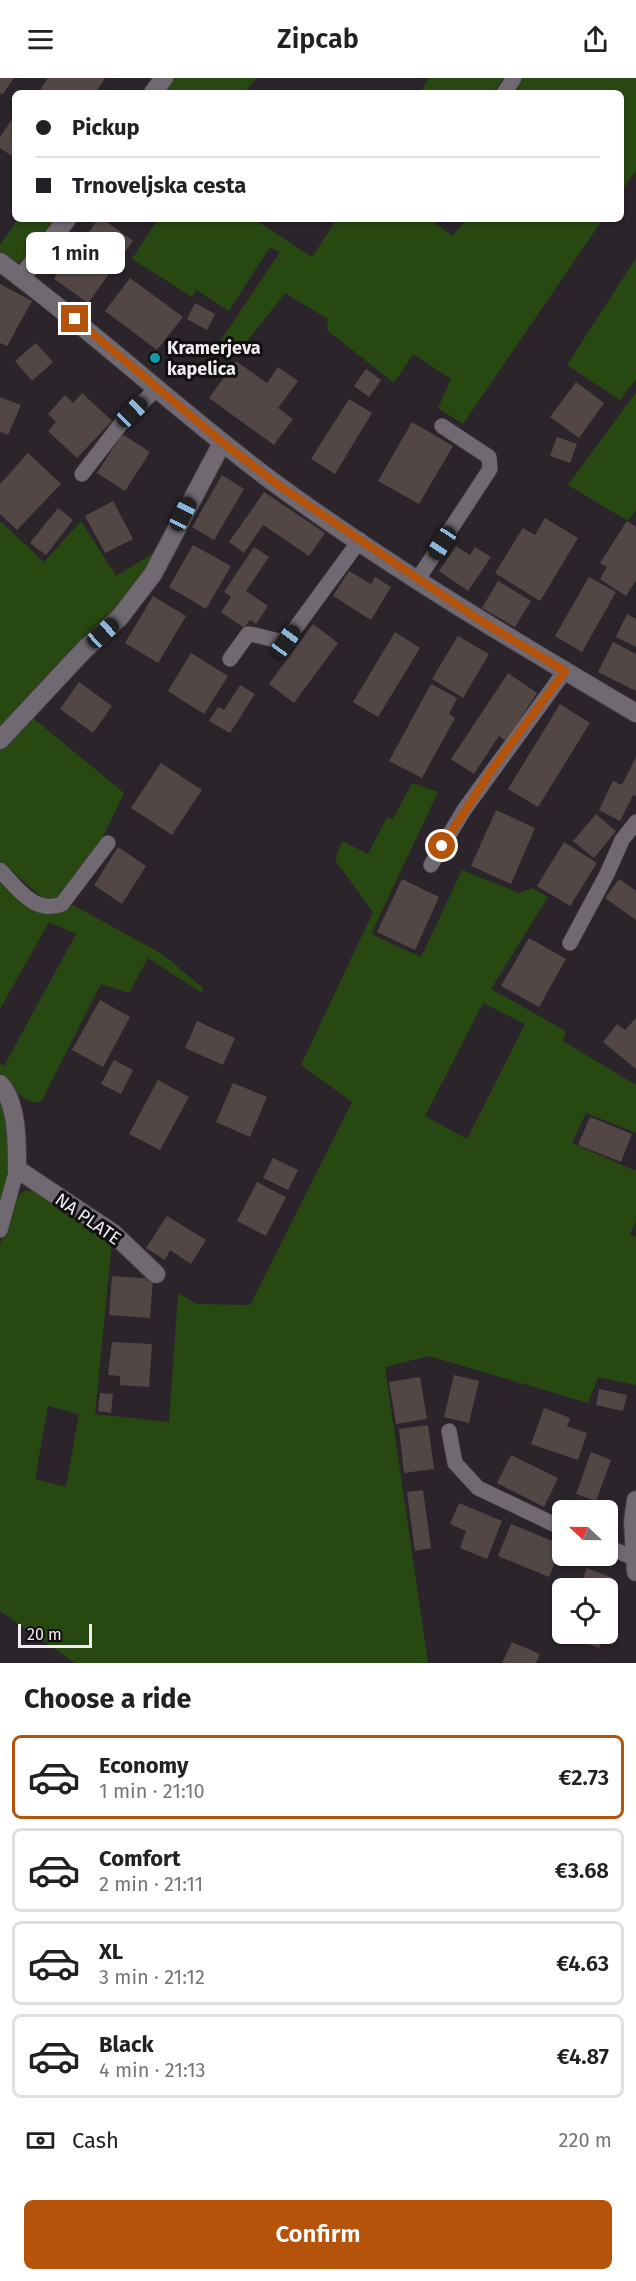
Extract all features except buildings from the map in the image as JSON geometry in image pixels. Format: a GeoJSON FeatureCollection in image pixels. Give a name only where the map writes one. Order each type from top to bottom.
{"type":"FeatureCollection","features":[{"type":"Feature","properties":{"kind":"street"},"geometry":{"type":"LineString","coordinates":[[21,279],[65,222]]}},
{"type":"Feature","properties":{"kind":"street"},"geometry":{"type":"LineString","coordinates":[[0,262],[75,319],[222,442],[278,485],[481,621],[636,713]]}},
{"type":"Feature","properties":{"kind":"street"},"geometry":{"type":"LineString","coordinates":[[0,740],[85,649],[120,617],[153,574],[222,442]]}},
{"type":"Feature","properties":{"kind":"street"},"geometry":{"type":"LineString","coordinates":[[0,1084],[4,1089],[11,1111],[17,1142],[16,1169]]}},
{"type":"Feature","properties":{"kind":"street","name":"NA PLATE"},"geometry":{"type":"LineString","coordinates":[[16,1169],[112,1233],[156,1274]]}},
{"type":"Feature","properties":{"kind":"street"},"geometry":{"type":"LineString","coordinates":[[635,1565],[633,1522],[636,1500]]}},
{"type":"Feature","properties":{"kind":"lane"},"geometry":{"type":"LineString","coordinates":[[81,474],[120,425],[157,388]]}},
{"type":"Feature","properties":{"kind":"lane"},"geometry":{"type":"LineString","coordinates":[[418,579],[490,469],[489,457],[442,426]]}},
{"type":"Feature","properties":{"kind":"lane"},"geometry":{"type":"LineString","coordinates":[[231,659],[248,634],[260,635],[277,642],[286,641],[360,540]]}},
{"type":"Feature","properties":{"kind":"lane"},"geometry":{"type":"LineString","coordinates":[[431,865],[464,810],[565,671]]}},
{"type":"Feature","properties":{"kind":"lane"},"geometry":{"type":"LineString","coordinates":[[570,943],[607,874],[621,840],[636,822]]}},
{"type":"Feature","properties":{"kind":"lane"},"geometry":{"type":"LineString","coordinates":[[0,870],[27,898],[39,905],[52,908],[62,904],[108,843]]}},
{"type":"Feature","properties":{"kind":"lane"},"geometry":{"type":"LineString","coordinates":[[0,1230],[16,1169]]}},
{"type":"Feature","properties":{"kind":"lane"},"geometry":{"type":"LineString","coordinates":[[449,1431],[455,1462],[478,1488],[552,1523]]}},
{"type":"Feature","properties":{"kind":"lane"},"geometry":{"type":"LineString","coordinates":[[618,1554],[635,1565]]}},
{"type":"Feature","properties":{"kind":"green space"},"geometry":{"type":"Polygon","coordinates":[[[174,78],[256,78],[247,90],[166,90],[174,78]]]}},
{"type":"Feature","properties":{"kind":"green space"},"geometry":{"type":"Polygon","coordinates":[[[429,78],[504,78],[495,90],[422,90],[429,78]]]}},
{"type":"Feature","properties":{"kind":"green space"},"geometry":{"type":"Polygon","coordinates":[[[523,78],[636,78],[636,170],[624,188],[624,90],[516,90],[523,78]]]}},
{"type":"Feature","properties":{"kind":"green space"},"geometry":{"type":"Polygon","coordinates":[[[16,222],[57,222],[38,249],[16,264],[0,252],[0,245],[16,222]]]}},
{"type":"Feature","properties":{"kind":"green space"},"geometry":{"type":"Polygon","coordinates":[[[156,222],[259,222],[312,257],[335,222],[435,222],[452,236],[464,222],[601,222],[463,424],[438,408],[451,379],[413,354],[394,383],[327,330],[328,319],[285,293],[237,354],[221,340],[280,252],[270,247],[229,311],[196,290],[192,297],[132,259],[156,222]]]}},
{"type":"Feature","properties":{"kind":"green space"},"geometry":{"type":"Polygon","coordinates":[[[636,258],[636,379],[620,400],[567,365],[636,258]]]}},
{"type":"Feature","properties":{"kind":"green space"},"geometry":{"type":"Polygon","coordinates":[[[636,392],[636,510],[628,521],[568,485],[636,392]]]}},
{"type":"Feature","properties":{"kind":"green space"},"geometry":{"type":"Polygon","coordinates":[[[0,521],[44,562],[81,521],[116,576],[153,553],[148,571],[124,602],[0,729],[0,521]]]}},
{"type":"Feature","properties":{"kind":"green space"},"geometry":{"type":"Polygon","coordinates":[[[33,718],[124,793],[100,843],[58,898],[45,900],[0,861],[0,748],[33,718]]]}},
{"type":"Feature","properties":{"kind":"green space"},"geometry":{"type":"Polygon","coordinates":[[[412,783],[438,792],[371,934],[421,957],[462,870],[519,893],[532,888],[548,897],[491,989],[566,1031],[563,1041],[636,1085],[636,1133],[586,1113],[572,1143],[636,1171],[636,1220],[630,1235],[636,1237],[636,1385],[598,1377],[588,1403],[429,1356],[385,1367],[428,1663],[75,1663],[0,1611],[0,1246],[11,1207],[20,1194],[26,1190],[35,1192],[112,1242],[95,1414],[169,1422],[178,1293],[197,1304],[250,1305],[352,1102],[301,1065],[373,912],[335,860],[342,841],[368,854],[387,817],[393,819],[412,783]],[[483,1003],[425,1116],[467,1139],[525,1024],[483,1003]],[[48,1406],[35,1479],[66,1487],[79,1414],[48,1406]]]}},
{"type":"Feature","properties":{"kind":"green space"},"geometry":{"type":"Polygon","coordinates":[[[0,879],[37,910],[52,915],[73,905],[162,954],[203,988],[202,993],[148,958],[129,993],[101,984],[41,1102],[28,1100],[0,1073],[0,1064],[4,1066],[76,934],[49,922],[0,1009],[0,879]]]}},
{"type":"Feature","properties":{"kind":"green space"},"geometry":{"type":"Polygon","coordinates":[[[0,1095],[7,1128],[9,1156],[0,1216],[0,1095]]]}},
{"type":"Feature","properties":{"kind":"place","name":"Kramerjeva kapelica"},"geometry":{"type":"Point","coordinates":[155,358]}},
{"type":"Feature","properties":{"kind":"route"},"geometry":{"type":"LineString","coordinates":[[75,319],[222,442],[278,485],[481,621],[565,671],[493,768],[442,846]]}}]}
